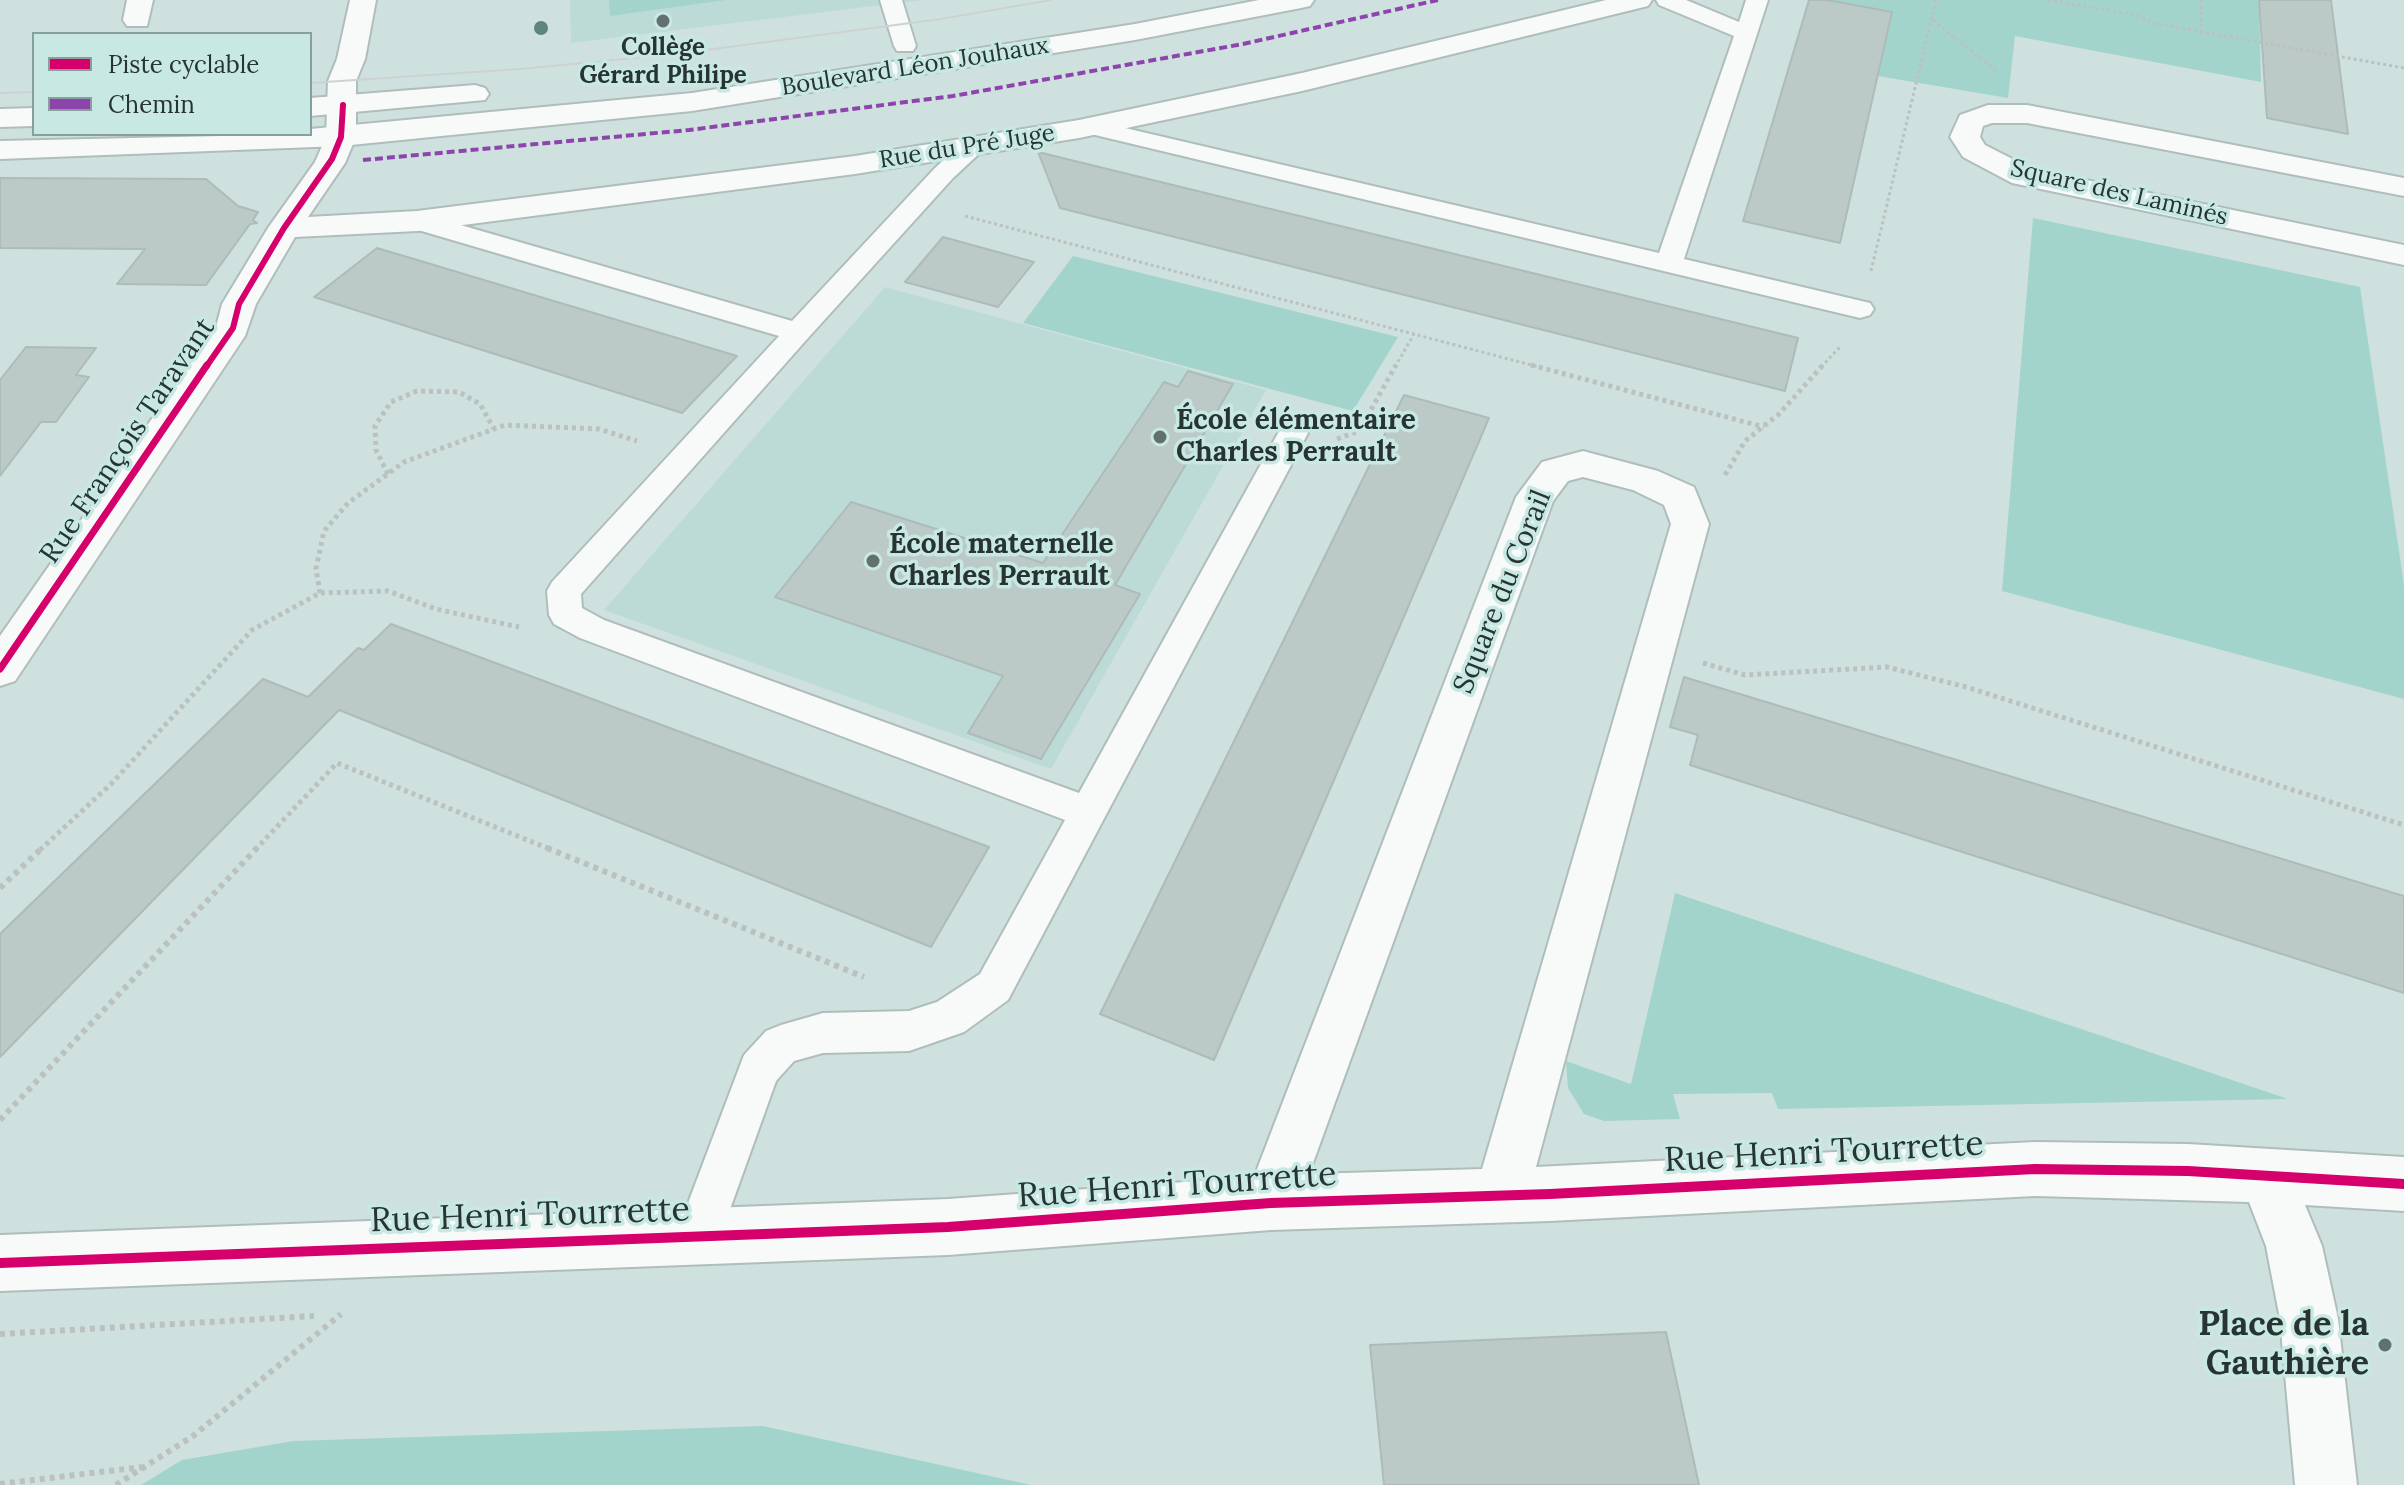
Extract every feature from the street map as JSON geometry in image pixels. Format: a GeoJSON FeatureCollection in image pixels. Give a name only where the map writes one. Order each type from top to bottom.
{"type":"FeatureCollection","features":[{"type":"Feature","properties":{"kind":"street","name":"Rue François Taravant"},"geometry":{"type":"LineString","coordinates":[[0,669],[233,328],[239,304],[284,228],[330,163],[341,137],[342,81],[351,59],[363,0]]}},
{"type":"Feature","properties":{"kind":"street","name":"Boulevard Léon Jouhaux"},"geometry":{"type":"LineString","coordinates":[[779,61],[962,38],[1163,0]]}},
{"type":"Feature","properties":{"kind":"street","name":"Boulevard Léon Jouhaux"},"geometry":{"type":"LineString","coordinates":[[0,150],[341,137],[708,99],[1135,32],[1301,0]]}},
{"type":"Feature","properties":{"kind":"street","name":"Rue du Pré Juge"},"geometry":{"type":"LineString","coordinates":[[284,228],[417,221],[855,165],[1091,127],[1302,82],[1639,0]]}},
{"type":"Feature","properties":{"kind":"street"},"geometry":{"type":"LineString","coordinates":[[312,107],[499,91]]}},
{"type":"Feature","properties":{"kind":"street","name":"Square des Laminés"},"geometry":{"type":"LineString","coordinates":[[2404,187],[2027,114],[1988,114],[1970,121],[1965,137],[1974,151],[2023,176],[2404,255]]}},
{"type":"Feature","properties":{"kind":"street"},"geometry":{"type":"LineString","coordinates":[[0,118],[32,117]]}},
{"type":"Feature","properties":{"kind":"street","name":"Square du Corail"},"geometry":{"type":"LineString","coordinates":[[1271,1203],[1535,497],[1555,471],[1583,464],[1645,480],[1680,497],[1690,524],[1501,1195]]}},
{"type":"Feature","properties":{"kind":"street","name":"Rue Henri Tourrette"},"geometry":{"type":"LineString","coordinates":[[0,1263],[948,1227],[1271,1203],[2035,1169],[2188,1171],[2404,1184]]}},
{"type":"Feature","properties":{"kind":"street"},"geometry":{"type":"LineString","coordinates":[[2266,1176],[2294,1246],[2309,1319],[2326,1485]]}},
{"type":"Feature","properties":{"kind":"lane"},"geometry":{"type":"LineString","coordinates":[[891,0],[905,46]]}},
{"type":"Feature","properties":{"kind":"lane"},"geometry":{"type":"LineString","coordinates":[[1667,0],[1746,33]]}},
{"type":"Feature","properties":{"kind":"lane"},"geometry":{"type":"LineString","coordinates":[[1669,264],[1757,0]]}},
{"type":"Feature","properties":{"kind":"lane"},"geometry":{"type":"LineString","coordinates":[[1091,127],[1860,309]]}},
{"type":"Feature","properties":{"kind":"lane"},"geometry":{"type":"LineString","coordinates":[[973,146],[944,173],[564,591],[566,615],[592,629],[1087,812]]}},
{"type":"Feature","properties":{"kind":"lane"},"geometry":{"type":"LineString","coordinates":[[417,221],[798,332]]}},
{"type":"Feature","properties":{"kind":"lane"},"geometry":{"type":"LineString","coordinates":[[699,1235],[759,1069],[781,1045],[823,1033],[909,1031],[949,1018],[994,987],[1293,433]]}},
{"type":"Feature","properties":{"kind":"path"},"geometry":{"type":"LineString","coordinates":[[2048,0],[2137,15],[2153,23],[2404,68]]}},
{"type":"Feature","properties":{"kind":"path"},"geometry":{"type":"LineString","coordinates":[[2201,0],[2201,30]]}},
{"type":"Feature","properties":{"kind":"path"},"geometry":{"type":"LineString","coordinates":[[918,203],[1764,427]]}},
{"type":"Feature","properties":{"kind":"path"},"geometry":{"type":"LineString","coordinates":[[1293,433],[1339,440],[1359,431],[1414,334]]}},
{"type":"Feature","properties":{"kind":"path"},"geometry":{"type":"LineString","coordinates":[[388,474],[376,450],[375,426],[391,402],[417,391],[459,392],[480,404],[494,429]]}},
{"type":"Feature","properties":{"kind":"path"},"geometry":{"type":"LineString","coordinates":[[320,593],[316,569],[324,531],[348,503],[404,462],[505,425],[599,429],[641,442]]}},
{"type":"Feature","properties":{"kind":"path"},"geometry":{"type":"LineString","coordinates":[[0,888],[112,783],[252,630],[320,593],[388,591],[436,609],[526,630]]}},
{"type":"Feature","properties":{"kind":"path"},"geometry":{"type":"LineString","coordinates":[[515,626],[521,616]]}},
{"type":"Feature","properties":{"kind":"path"},"geometry":{"type":"LineString","coordinates":[[1656,649],[1745,675],[1887,667],[1966,687],[2404,825]]}},
{"type":"Feature","properties":{"kind":"path"},"geometry":{"type":"LineString","coordinates":[[0,1120],[337,763],[872,980]]}},
{"type":"Feature","properties":{"kind":"path"},"geometry":{"type":"LineString","coordinates":[[116,1485],[193,1436],[341,1314]]}},
{"type":"Feature","properties":{"kind":"path"},"geometry":{"type":"LineString","coordinates":[[0,1484],[144,1467]]}},
{"type":"Feature","properties":{"kind":"shaded area","name":"Collège Gérard Philipe"},"geometry":{"type":"Polygon","coordinates":[[[570,0],[923,0],[571,43],[570,0]]]}},
{"type":"Feature","properties":{"kind":"shaded area"},"geometry":{"type":"Polygon","coordinates":[[[609,0],[726,0],[610,16],[609,0]]]}},
{"type":"Feature","properties":{"kind":"shaded area"},"geometry":{"type":"Polygon","coordinates":[[[1824,0],[2259,0],[2261,82],[2015,36],[2008,98],[1878,76],[1892,13],[1824,0]]]}},
{"type":"Feature","properties":{"kind":"shaded area"},"geometry":{"type":"Polygon","coordinates":[[[2033,218],[2360,287],[2404,585],[2404,699],[2002,591],[2033,218]]]}},
{"type":"Feature","properties":{"kind":"shaded area"},"geometry":{"type":"Polygon","coordinates":[[[1073,256],[1398,337],[1353,411],[1023,323],[1073,256]]]}},
{"type":"Feature","properties":{"kind":"shaded area"},"geometry":{"type":"Polygon","coordinates":[[[885,287],[1266,390],[1051,769],[604,610],[885,287]]]}},
{"type":"Feature","properties":{"kind":"shaded area"},"geometry":{"type":"Polygon","coordinates":[[[1675,893],[2288,1099],[1778,1109],[1772,1093],[1673,1094],[1680,1119],[1604,1121],[1584,1114],[1568,1088],[1566,1061],[1631,1084],[1675,893]]]}},
{"type":"Feature","properties":{"kind":"shaded area"},"geometry":{"type":"Polygon","coordinates":[[[763,1426],[1031,1485],[141,1485],[182,1460],[293,1441],[763,1426]]]}},
{"type":"Feature","properties":{"kind":"building"},"geometry":{"type":"Polygon","coordinates":[[[1809,0],[1827,0],[1892,12],[1840,243],[1743,221],[1809,0]]]}},
{"type":"Feature","properties":{"kind":"building"},"geometry":{"type":"Polygon","coordinates":[[[2259,0],[2331,0],[2348,134],[2267,118],[2259,0]]]}},
{"type":"Feature","properties":{"kind":"building"},"geometry":{"type":"Polygon","coordinates":[[[1038,152],[1798,338],[1785,391],[1060,208],[1038,152]]]}},
{"type":"Feature","properties":{"kind":"building"},"geometry":{"type":"Polygon","coordinates":[[[0,178],[206,179],[238,206],[258,212],[253,220],[257,223],[250,224],[206,285],[117,284],[145,249],[0,248],[0,178]]]}},
{"type":"Feature","properties":{"kind":"building"},"geometry":{"type":"Polygon","coordinates":[[[943,237],[1034,262],[998,307],[905,282],[943,237]]]}},
{"type":"Feature","properties":{"kind":"building"},"geometry":{"type":"Polygon","coordinates":[[[377,248],[737,356],[682,413],[314,297],[377,248]]]}},
{"type":"Feature","properties":{"kind":"building"},"geometry":{"type":"Polygon","coordinates":[[[26,347],[96,348],[76,375],[89,377],[56,422],[41,422],[0,476],[0,380],[26,347]]]}},
{"type":"Feature","properties":{"kind":"building"},"geometry":{"type":"Polygon","coordinates":[[[1188,371],[1233,384],[1115,585],[1140,594],[1041,759],[968,733],[1003,676],[775,597],[851,502],[1043,563],[1164,382],[1178,387],[1188,371]]]}},
{"type":"Feature","properties":{"kind":"building"},"geometry":{"type":"Polygon","coordinates":[[[1404,395],[1489,418],[1214,1060],[1100,1014],[1404,395]]]}},
{"type":"Feature","properties":{"kind":"building"},"geometry":{"type":"Polygon","coordinates":[[[391,624],[989,847],[931,947],[339,710],[0,1057],[0,934],[263,679],[308,697],[358,648],[364,650],[391,624]]]}},
{"type":"Feature","properties":{"kind":"building"},"geometry":{"type":"Polygon","coordinates":[[[1684,677],[2404,896],[2404,993],[1690,765],[1698,735],[1670,727],[1684,677]]]}},
{"type":"Feature","properties":{"kind":"building"},"geometry":{"type":"Polygon","coordinates":[[[1666,1332],[1699,1485],[1384,1485],[1370,1345],[1666,1332]]]}},
{"type":"Feature","properties":{"kind":"tram line"},"geometry":{"type":"LineString","coordinates":[[312,83],[520,69],[676,54],[941,19],[1051,0]]}},
{"type":"Feature","properties":{"kind":"tram line"},"geometry":{"type":"LineString","coordinates":[[0,93],[32,92]]}},
{"type":"Feature","properties":{"kind":"marked path"},"geometry":{"type":"LineString","coordinates":[[363,160],[689,130],[953,96],[1243,44],[1438,0]]}},
{"type":"Feature","properties":{"kind":"cycle path"},"geometry":{"type":"LineString","coordinates":[[0,669],[233,328],[239,304],[284,228],[332,159],[341,137],[343,105]]}},
{"type":"Feature","properties":{"kind":"cycle path"},"geometry":{"type":"LineString","coordinates":[[0,1263],[948,1227],[1271,1203],[1550,1194],[2035,1169],[2188,1171],[2404,1184]]}},
{"type":"Feature","properties":{"kind":"place","name":"Collège Gérard Philipe"},"geometry":{"type":"Point","coordinates":[663,21]}},
{"type":"Feature","properties":{"kind":"place","name":"École élémentaire Charles Perrault"},"geometry":{"type":"Point","coordinates":[1160,437]}},
{"type":"Feature","properties":{"kind":"place","name":"École maternelle Charles Perrault"},"geometry":{"type":"Point","coordinates":[873,561]}},
{"type":"Feature","properties":{"kind":"place","name":"Place de la Gauthière"},"geometry":{"type":"Point","coordinates":[2385,1345]}}]}
